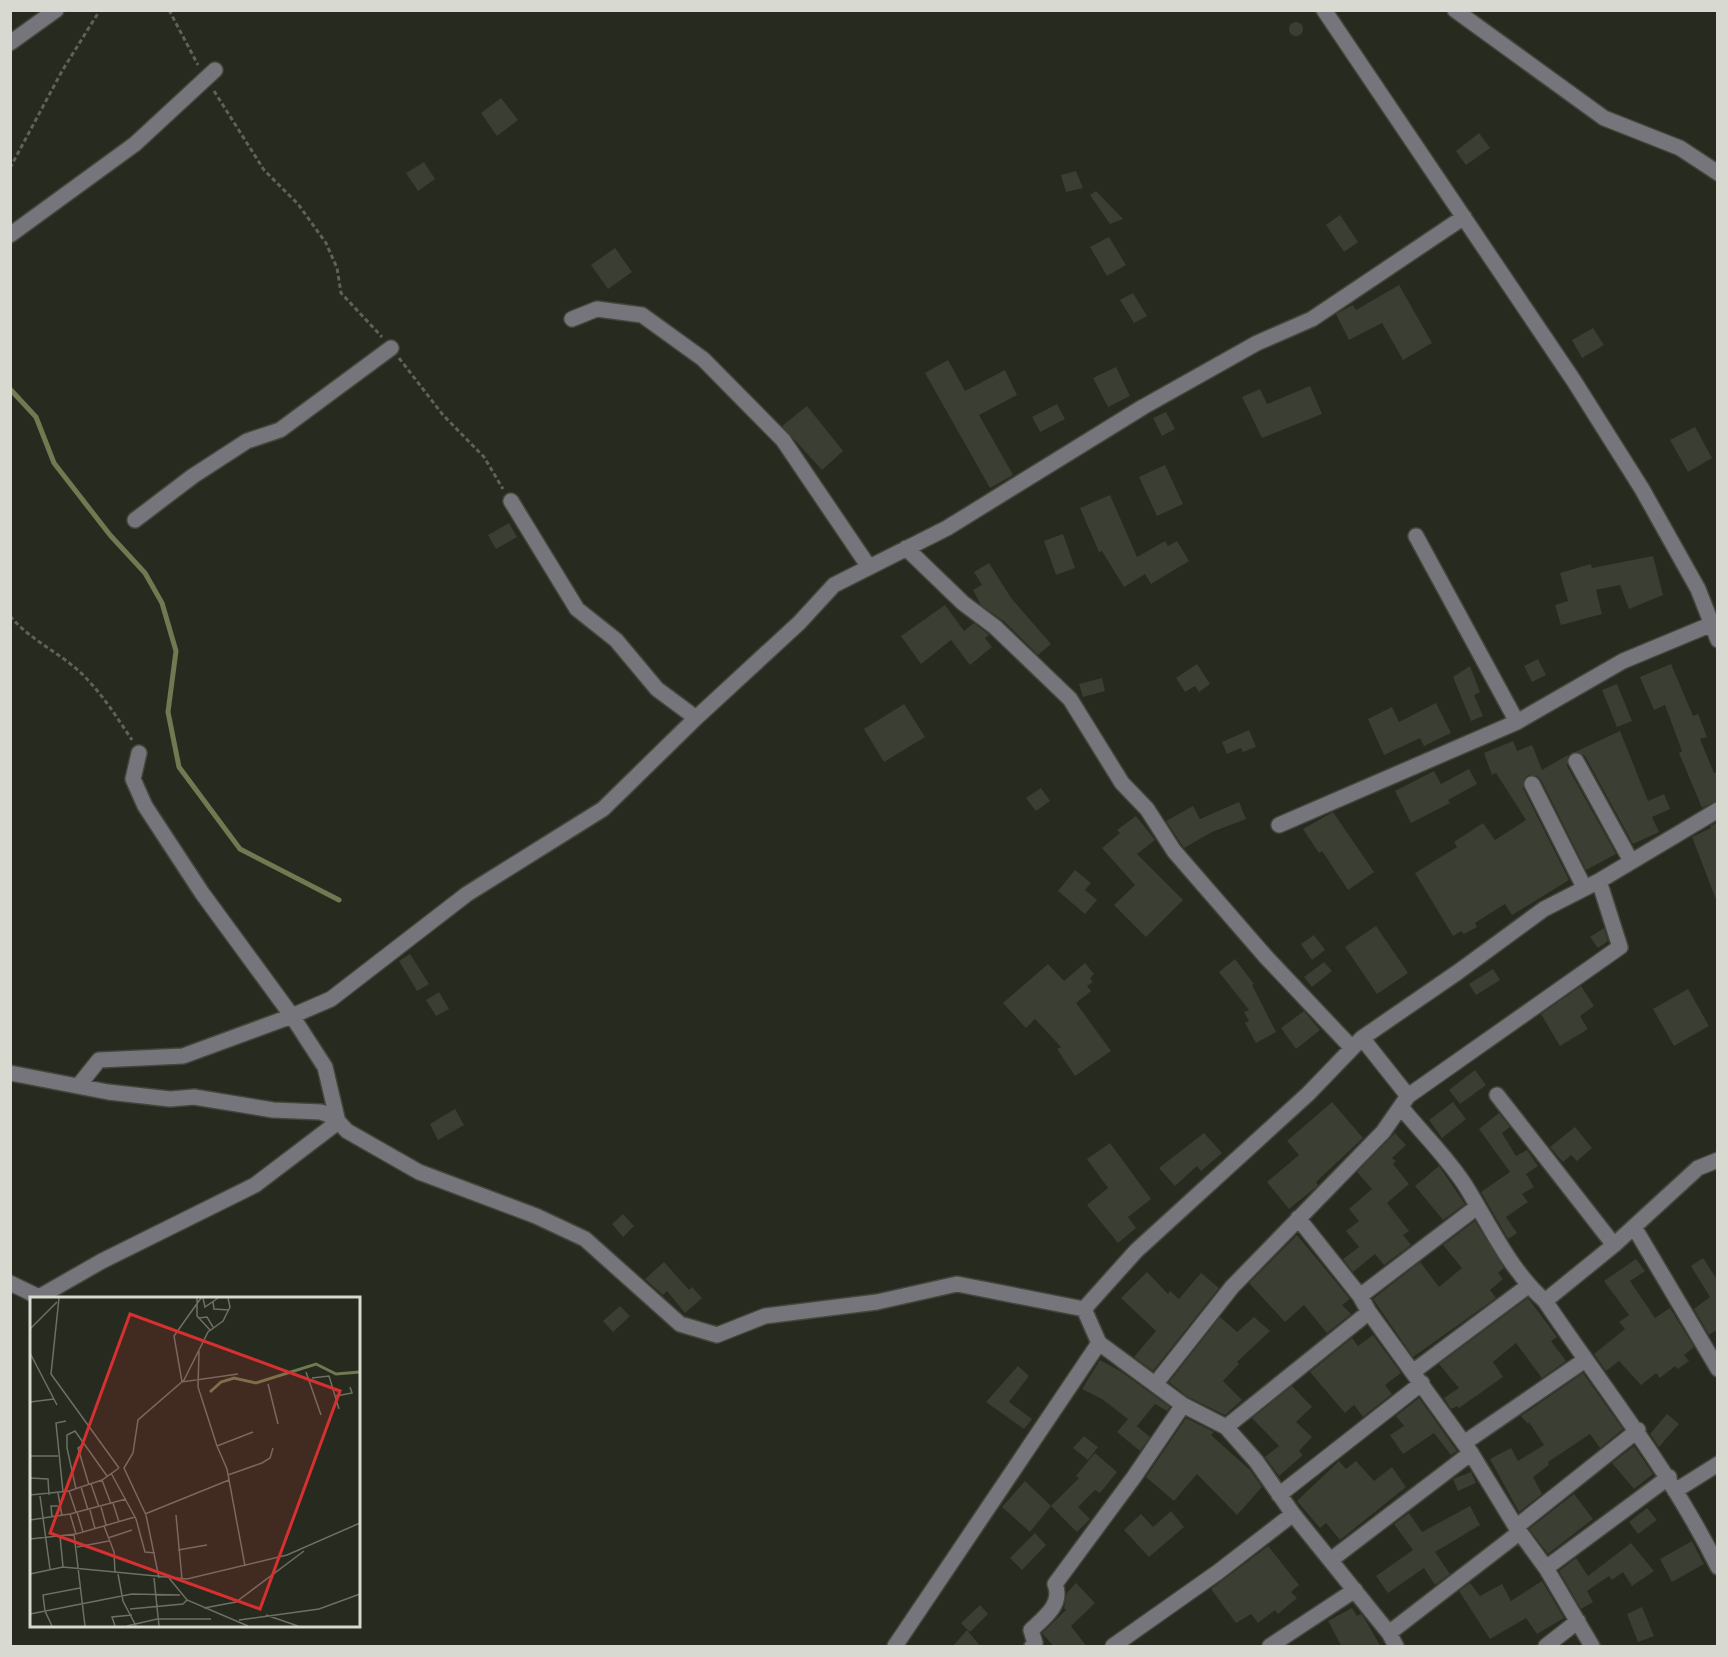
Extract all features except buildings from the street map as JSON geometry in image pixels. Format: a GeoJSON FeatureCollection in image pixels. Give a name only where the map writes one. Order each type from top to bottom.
{"type":"FeatureCollection","features":[{"type":"Feature","properties":{"kind":"street"},"geometry":{"type":"LineString","coordinates":[[1324,10],[1464,217],[1642,489],[1698,589],[1718,640]]}},
{"type":"Feature","properties":{"kind":"street"},"geometry":{"type":"LineString","coordinates":[[1455,10],[1604,118],[1680,148],[1718,173]]}},
{"type":"Feature","properties":{"kind":"street"},"geometry":{"type":"LineString","coordinates":[[10,43],[50,12]]}},
{"type":"Feature","properties":{"kind":"street"},"geometry":{"type":"LineString","coordinates":[[10,235],[135,144],[207,69]]}},
{"type":"Feature","properties":{"kind":"street"},"geometry":{"type":"LineString","coordinates":[[79,1085],[99,1059],[183,1056],[292,1016],[330,999],[467,894],[603,810],[696,718],[799,623],[834,585],[947,528],[1143,407],[1257,343],[1312,319],[1464,217]]}},
{"type":"Feature","properties":{"kind":"street"},"geometry":{"type":"LineString","coordinates":[[572,320],[597,309],[642,315],[703,359],[783,440],[869,567]]}},
{"type":"Feature","properties":{"kind":"street"},"geometry":{"type":"LineString","coordinates":[[135,520],[193,476],[247,441],[280,430],[391,348]]}},
{"type":"Feature","properties":{"kind":"street"},"geometry":{"type":"LineString","coordinates":[[511,501],[577,609],[616,640],[657,690],[696,718]]}},
{"type":"Feature","properties":{"kind":"street"},"geometry":{"type":"LineString","coordinates":[[1416,536],[1517,722]]}},
{"type":"Feature","properties":{"kind":"street"},"geometry":{"type":"LineString","coordinates":[[906,548],[1070,699],[1122,783],[1147,809],[1174,851],[1266,957],[1357,1042],[1405,1101],[1464,1183],[1528,1286],[1545,1301],[1585,1360],[1638,1430],[1672,1484],[1718,1567]]}},
{"type":"Feature","properties":{"kind":"street"},"geometry":{"type":"LineString","coordinates":[[1279,825],[1517,722],[1623,661],[1712,624]]}},
{"type":"Feature","properties":{"kind":"street"},"geometry":{"type":"LineString","coordinates":[[139,753],[133,779],[145,806],[202,893],[292,1016],[325,1067],[338,1122]]}},
{"type":"Feature","properties":{"kind":"street"},"geometry":{"type":"LineString","coordinates":[[1576,761],[1631,861]]}},
{"type":"Feature","properties":{"kind":"street"},"geometry":{"type":"LineString","coordinates":[[1156,1383],[1232,1287],[1383,1132],[1405,1101],[1620,947],[1592,884],[1532,784]]}},
{"type":"Feature","properties":{"kind":"street"},"geometry":{"type":"LineString","coordinates":[[1084,1309],[1136,1251],[1308,1094],[1357,1042],[1544,909],[1592,884],[1718,810]]}},
{"type":"Feature","properties":{"kind":"street"},"geometry":{"type":"LineString","coordinates":[[10,1073],[170,1099],[194,1097],[273,1110],[321,1112],[334,1117],[347,1131],[419,1172],[536,1216],[585,1239],[680,1324],[717,1335],[765,1316],[876,1302],[957,1284],[1084,1309]]}},
{"type":"Feature","properties":{"kind":"street"},"geometry":{"type":"LineString","coordinates":[[1497,1095],[1614,1245]]}},
{"type":"Feature","properties":{"kind":"street"},"geometry":{"type":"LineString","coordinates":[[10,1283],[39,1297],[102,1261],[255,1185],[338,1122]]}},
{"type":"Feature","properties":{"kind":"street"},"geometry":{"type":"LineString","coordinates":[[1545,1301],[1614,1245],[1698,1168],[1718,1160]]}},
{"type":"Feature","properties":{"kind":"street"},"geometry":{"type":"LineString","coordinates":[[1360,1296],[1477,1207]]}},
{"type":"Feature","properties":{"kind":"street"},"geometry":{"type":"LineString","coordinates":[[1298,1218],[1360,1296],[1369,1312],[1468,1448],[1518,1530],[1546,1568],[1592,1647]]}},
{"type":"Feature","properties":{"kind":"street"},"geometry":{"type":"LineString","coordinates":[[1634,1227],[1718,1369]]}},
{"type":"Feature","properties":{"kind":"street"},"geometry":{"type":"LineString","coordinates":[[1279,1495],[1528,1286]]}},
{"type":"Feature","properties":{"kind":"street"},"geometry":{"type":"LineString","coordinates":[[1084,1309],[1099,1343],[1123,1363],[1156,1383],[1183,1405],[1226,1428],[1256,1461],[1293,1514],[1332,1559],[1393,1640],[1518,1530],[1638,1430]]}},
{"type":"Feature","properties":{"kind":"street"},"geometry":{"type":"LineString","coordinates":[[1226,1428],[1369,1312]]}},
{"type":"Feature","properties":{"kind":"street"},"geometry":{"type":"LineString","coordinates":[[895,1647],[1099,1343]]}},
{"type":"Feature","properties":{"kind":"street"},"geometry":{"type":"LineString","coordinates":[[1332,1559],[1468,1448],[1585,1360]]}},
{"type":"Feature","properties":{"kind":"street"},"geometry":{"type":"LineString","coordinates":[[1032,1647],[1035,1643],[1031,1630],[1052,1611],[1059,1593],[1055,1584],[1134,1477],[1183,1405]]}},
{"type":"Feature","properties":{"kind":"street"},"geometry":{"type":"LineString","coordinates":[[1546,1568],[1672,1484],[1718,1464]]}},
{"type":"Feature","properties":{"kind":"street"},"geometry":{"type":"LineString","coordinates":[[1113,1647],[1218,1572],[1293,1514]]}},
{"type":"Feature","properties":{"kind":"street"},"geometry":{"type":"LineString","coordinates":[[1269,1647],[1355,1590]]}},
{"type":"Feature","properties":{"kind":"street"},"geometry":{"type":"LineString","coordinates":[[1546,1647],[1578,1622]]}},
{"type":"Feature","properties":{"kind":"path"},"geometry":{"type":"LineString","coordinates":[[10,168],[62,71],[100,10]]}},
{"type":"Feature","properties":{"kind":"path"},"geometry":{"type":"LineString","coordinates":[[169,10],[207,69]]}},
{"type":"Feature","properties":{"kind":"path"},"geometry":{"type":"LineString","coordinates":[[212,87],[264,170],[298,204],[326,243],[337,268],[341,292],[391,348],[442,415],[484,457],[511,501]]}},
{"type":"Feature","properties":{"kind":"path"},"geometry":{"type":"LineString","coordinates":[[10,616],[19,627],[80,672],[105,699],[139,753]]}},
{"type":"Feature","properties":{"kind":"waterway"},"geometry":{"type":"LineString","coordinates":[[10,389],[36,417],[54,463],[110,535],[145,573],[162,603],[176,651],[168,712],[179,767],[240,849],[339,900]]}}]}
